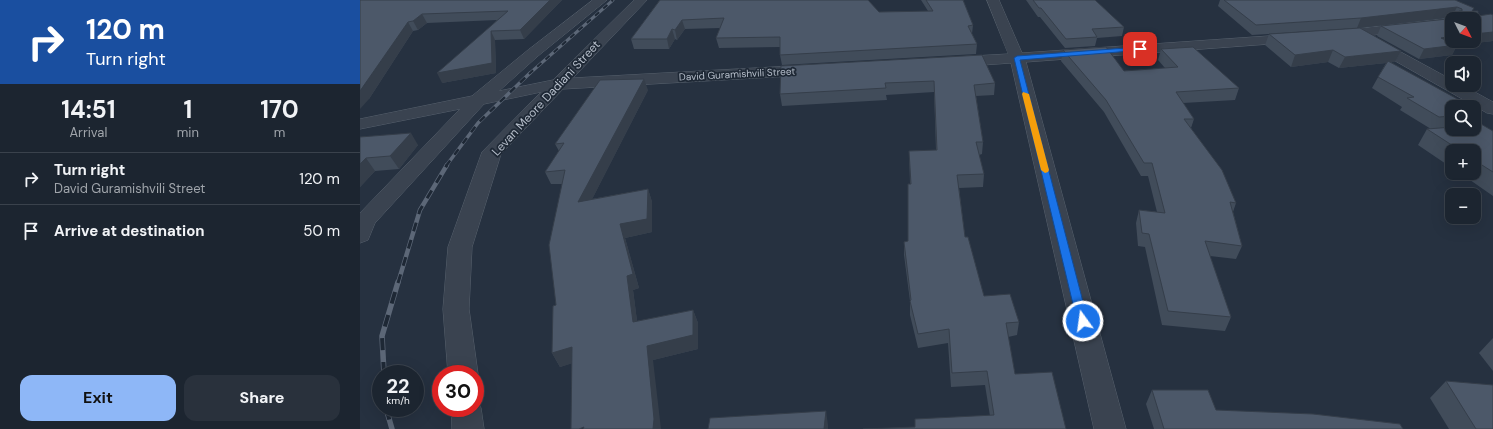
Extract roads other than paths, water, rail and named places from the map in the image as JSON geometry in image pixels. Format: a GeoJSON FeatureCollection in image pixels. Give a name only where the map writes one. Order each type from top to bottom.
{"type":"FeatureCollection","features":[{"type":"Feature","properties":{"kind":"street"},"geometry":{"type":"LineString","coordinates":[[360,235],[365,221],[477,101],[533,53],[601,0]]}},
{"type":"Feature","properties":{"kind":"street","name":"Levan Meore Dadiani Street"},"geometry":{"type":"LineString","coordinates":[[461,365],[456,309],[460,247],[492,152],[641,0]]}},
{"type":"Feature","properties":{"kind":"street"},"geometry":{"type":"LineString","coordinates":[[993,0],[1017,58],[1110,429]]}},
{"type":"Feature","properties":{"kind":"street"},"geometry":{"type":"LineString","coordinates":[[1325,36],[1357,34],[1445,23]]}},
{"type":"Feature","properties":{"kind":"street"},"geometry":{"type":"LineString","coordinates":[[1357,34],[1493,109]]}},
{"type":"Feature","properties":{"kind":"street"},"geometry":{"type":"LineString","coordinates":[[938,62],[1017,58],[1309,37]]}},
{"type":"Feature","properties":{"kind":"street","name":"David Guramishvili Street"},"geometry":{"type":"LineString","coordinates":[[360,124],[558,84],[827,69]]}},
{"type":"Feature","properties":{"kind":"street"},"geometry":{"type":"LineString","coordinates":[[467,417],[468,429]]}},
{"type":"Feature","properties":{"kind":"railway"},"geometry":{"type":"LineString","coordinates":[[529,74],[613,0]]}},
{"type":"Feature","properties":{"kind":"railway"},"geometry":{"type":"LineString","coordinates":[[446,166],[478,123],[530,73]]}},
{"type":"Feature","properties":{"kind":"railway"},"geometry":{"type":"LineString","coordinates":[[398,283],[420,210],[447,165]]}},
{"type":"Feature","properties":{"kind":"railway"},"geometry":{"type":"LineString","coordinates":[[384,365],[382,336],[398,282]]}},
{"type":"Feature","properties":{"kind":"railway"},"geometry":{"type":"LineString","coordinates":[[389,417],[392,429]]}}]}
